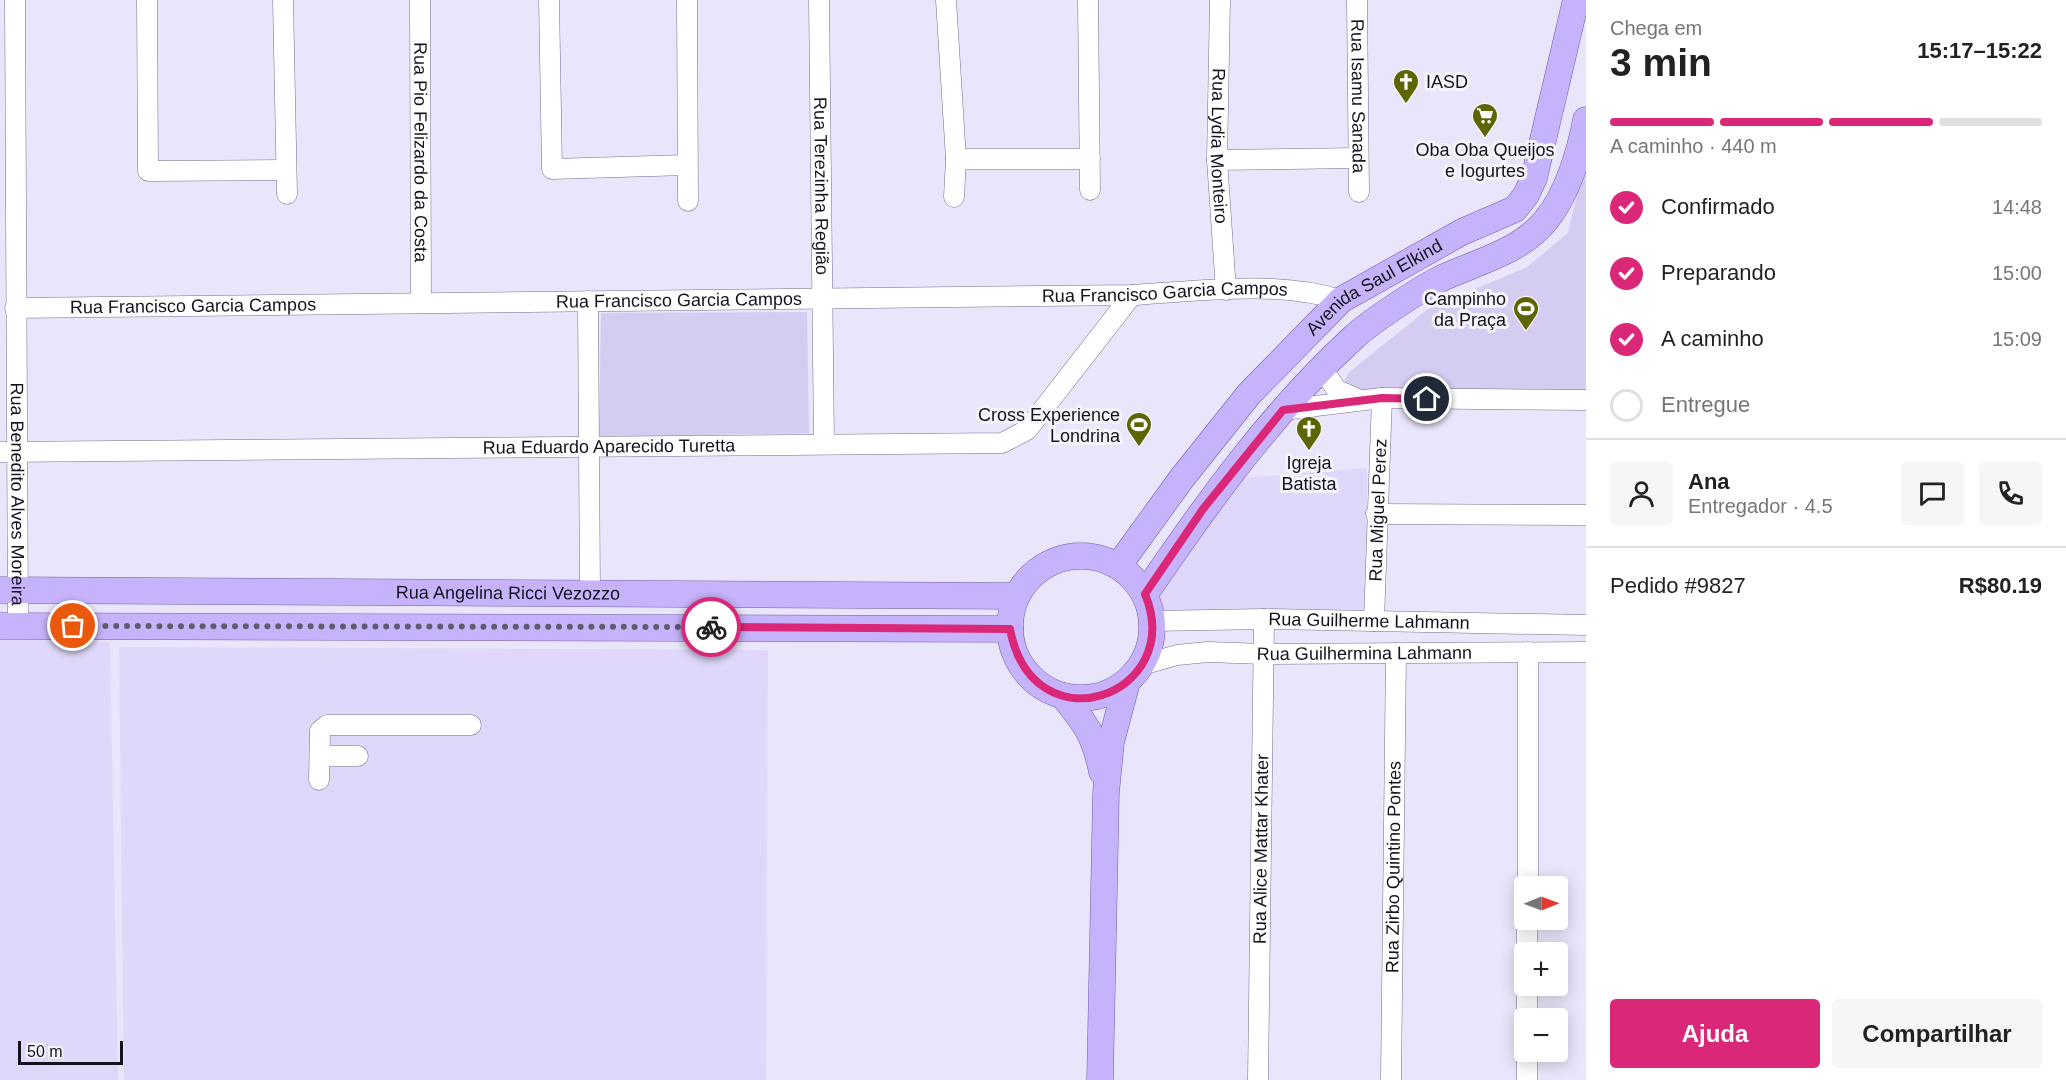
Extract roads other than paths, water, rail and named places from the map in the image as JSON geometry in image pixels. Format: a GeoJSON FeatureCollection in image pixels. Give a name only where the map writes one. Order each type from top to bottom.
{"type":"FeatureCollection","features":[{"type":"Feature","properties":{"kind":"main road","name":"Avenida Saul Elkind"},"geometry":{"type":"LineString","coordinates":[[1119,566],[1182,478],[1249,394],[1341,300],[1472,228],[1515,209],[1526,195],[1534,178],[1576,0]]}},
{"type":"Feature","properties":{"kind":"main road","name":"Avenida Saul Elkind"},"geometry":{"type":"LineString","coordinates":[[1145,594],[1203,509],[1283,410],[1321,368],[1356,335],[1437,280],[1520,244],[1547,220],[1582,159],[1586,120]]}},
{"type":"Feature","properties":{"kind":"main road"},"geometry":{"type":"LineString","coordinates":[[1472,228],[1488,259]]}},
{"type":"Feature","properties":{"kind":"main road"},"geometry":{"type":"LineString","coordinates":[[1100,1080],[1106,793],[1111,742],[1135,673],[1151,644],[1153,621],[1145,594],[1130,573],[1101,557],[1081,555],[1061,557],[1043,566],[1027,579],[1016,596],[1010,629],[1014,651],[1025,672],[1042,687],[1063,696],[1085,699],[1108,694],[1135,673]]}},
{"type":"Feature","properties":{"kind":"main road","name":"Rua Angelina Ricci Vezozzo"},"geometry":{"type":"LineString","coordinates":[[9,590],[1016,596]]}},
{"type":"Feature","properties":{"kind":"main road"},"geometry":{"type":"LineString","coordinates":[[553,592],[553,628]]}},
{"type":"Feature","properties":{"kind":"main road"},"geometry":{"type":"LineString","coordinates":[[9,626],[1010,629]]}},
{"type":"Feature","properties":{"kind":"main road"},"geometry":{"type":"LineString","coordinates":[[1063,696],[1084,722],[1096,744],[1106,793]]}},
{"type":"Feature","properties":{"kind":"street","name":"Rua Benedito Alves Moreira"},"geometry":{"type":"LineString","coordinates":[[9,626],[8,331],[15,308],[7,227],[7,93],[15,0]]}},
{"type":"Feature","properties":{"kind":"street"},"geometry":{"type":"LineString","coordinates":[[147,0],[147,171],[286,170]]}},
{"type":"Feature","properties":{"kind":"street"},"geometry":{"type":"LineString","coordinates":[[283,0],[286,194]]}},
{"type":"Feature","properties":{"kind":"street","name":"Rua Pio Felizardo da Costa"},"geometry":{"type":"LineString","coordinates":[[420,0],[422,303]]}},
{"type":"Feature","properties":{"kind":"street"},"geometry":{"type":"LineString","coordinates":[[549,0],[552,169],[687,165]]}},
{"type":"Feature","properties":{"kind":"street"},"geometry":{"type":"LineString","coordinates":[[687,0],[688,201]]}},
{"type":"Feature","properties":{"kind":"street","name":"Rua Terezinha Região"},"geometry":{"type":"LineString","coordinates":[[819,0],[824,444]]}},
{"type":"Feature","properties":{"kind":"street"},"geometry":{"type":"LineString","coordinates":[[946,0],[956,159],[954,197]]}},
{"type":"Feature","properties":{"kind":"street"},"geometry":{"type":"LineString","coordinates":[[1088,0],[1090,190]]}},
{"type":"Feature","properties":{"kind":"street","name":"Rua Lydia Monteiro"},"geometry":{"type":"LineString","coordinates":[[1220,0],[1217,160],[1226,290]]}},
{"type":"Feature","properties":{"kind":"street","name":"Rua Isamu Sanada"},"geometry":{"type":"LineString","coordinates":[[1357,0],[1359,192]]}},
{"type":"Feature","properties":{"kind":"street"},"geometry":{"type":"LineString","coordinates":[[1217,160],[1358,158]]}},
{"type":"Feature","properties":{"kind":"street"},"geometry":{"type":"LineString","coordinates":[[956,159],[1090,159]]}},
{"type":"Feature","properties":{"kind":"street","name":"Rua Francisco Garcia Campos"},"geometry":{"type":"LineString","coordinates":[[15,308],[821,300],[1132,295],[1226,290],[1305,291],[1341,300]]}},
{"type":"Feature","properties":{"kind":"street","name":"Rua Eduardo Aparecido Turetta"},"geometry":{"type":"LineString","coordinates":[[8,452],[1002,443],[1027,430],[1132,295]]}},
{"type":"Feature","properties":{"kind":"street"},"geometry":{"type":"LineString","coordinates":[[588,301],[590,592]]}},
{"type":"Feature","properties":{"kind":"street"},"geometry":{"type":"LineString","coordinates":[[1321,368],[1337,390],[1360,400]]}},
{"type":"Feature","properties":{"kind":"street"},"geometry":{"type":"LineString","coordinates":[[1283,410],[1382,398],[1586,400]]}},
{"type":"Feature","properties":{"kind":"street","name":"Rua Miguel Perez"},"geometry":{"type":"LineString","coordinates":[[1374,621],[1376,514],[1382,398]]}},
{"type":"Feature","properties":{"kind":"street"},"geometry":{"type":"LineString","coordinates":[[1376,514],[1586,515]]}},
{"type":"Feature","properties":{"kind":"street","name":"Rua Alice Mattar Khater"},"geometry":{"type":"LineString","coordinates":[[1258,1080],[1264,620]]}},
{"type":"Feature","properties":{"kind":"street","name":"Rua Guilherme Lahmann"},"geometry":{"type":"LineString","coordinates":[[1153,621],[1374,621],[1586,625]]}},
{"type":"Feature","properties":{"kind":"street","name":"Rua Guilhermina Lahmann"},"geometry":{"type":"LineString","coordinates":[[1135,673],[1177,655],[1208,652],[1264,654],[1586,652]]}},
{"type":"Feature","properties":{"kind":"street"},"geometry":{"type":"LineString","coordinates":[[1528,652],[1528,876]]}},
{"type":"Feature","properties":{"kind":"street","name":"Rua Zirbo Quintino Pontes"},"geometry":{"type":"LineString","coordinates":[[1391,1080],[1396,653]]}},
{"type":"Feature","properties":{"kind":"street"},"geometry":{"type":"LineString","coordinates":[[320,780],[320,731],[327,725],[471,725]]}},
{"type":"Feature","properties":{"kind":"street"},"geometry":{"type":"LineString","coordinates":[[320,756],[358,756]]}},
{"type":"Feature","properties":{"kind":"street"},"geometry":{"type":"LineString","coordinates":[[1527,1062],[1527,1080]]}},
{"type":"Feature","properties":{"kind":"place","name":"IASD"},"geometry":{"type":"Point","coordinates":[1406,105]}},
{"type":"Feature","properties":{"kind":"place","name":"Oba Oba Queijos e Iogurtes"},"geometry":{"type":"Point","coordinates":[1485,139]}},
{"type":"Feature","properties":{"kind":"place","name":"Campinho da Praça"},"geometry":{"type":"Point","coordinates":[1526,332]}},
{"type":"Feature","properties":{"kind":"place","name":"Cross Experience Londrina"},"geometry":{"type":"Point","coordinates":[1139,448]}},
{"type":"Feature","properties":{"kind":"place","name":"Igreja Batista"},"geometry":{"type":"Point","coordinates":[1309,452]}}]}
